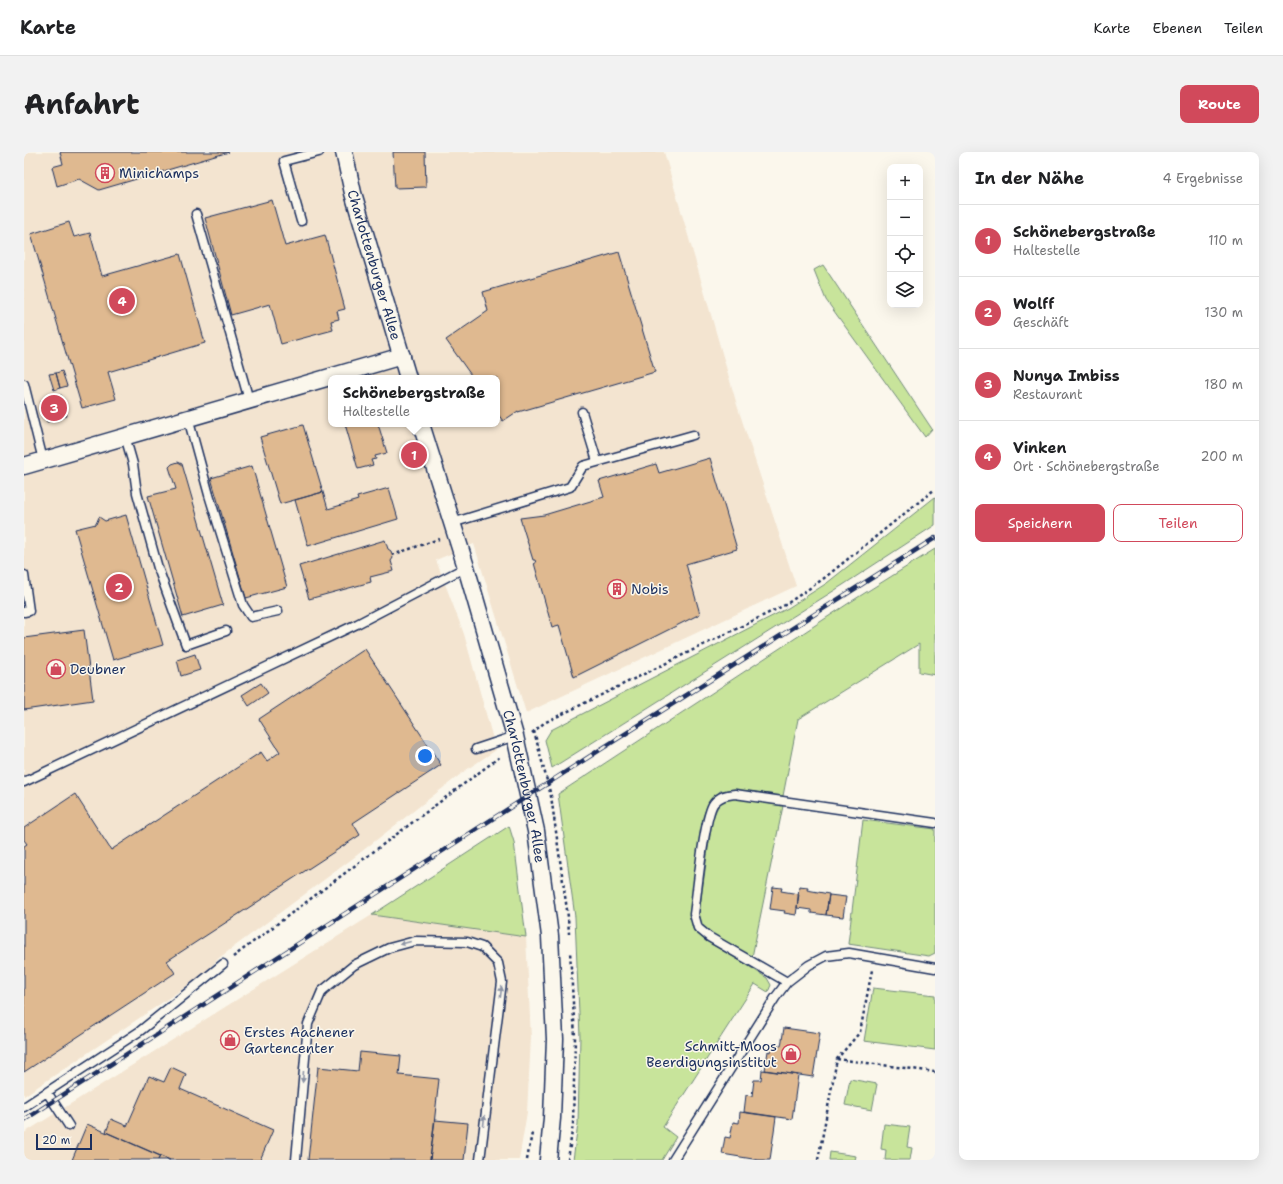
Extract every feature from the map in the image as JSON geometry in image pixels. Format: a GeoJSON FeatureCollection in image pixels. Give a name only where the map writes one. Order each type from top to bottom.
{"type":"FeatureCollection","features":[{"type":"Feature","properties":{"kind":"street","name":"Charlottenburger Allee"},"geometry":{"type":"LineString","coordinates":[[344,152],[353,193],[407,375]]}},
{"type":"Feature","properties":{"kind":"street"},"geometry":{"type":"LineString","coordinates":[[336,375],[402,356]]}},
{"type":"Feature","properties":{"kind":"street"},"geometry":{"type":"LineString","coordinates":[[24,466],[328,377]]}},
{"type":"Feature","properties":{"kind":"street","name":"Charlottenburger Allee"},"geometry":{"type":"LineString","coordinates":[[422,427],[466,567],[516,740],[536,831],[550,936],[555,1039],[552,1118],[548,1160]]}},
{"type":"Feature","properties":{"kind":"lane"},"geometry":{"type":"LineString","coordinates":[[301,221],[284,161],[319,152]]}},
{"type":"Feature","properties":{"kind":"lane"},"geometry":{"type":"LineString","coordinates":[[196,214],[249,400]]}},
{"type":"Feature","properties":{"kind":"lane"},"geometry":{"type":"LineString","coordinates":[[24,384],[43,460]]}},
{"type":"Feature","properties":{"kind":"lane"},"geometry":{"type":"LineString","coordinates":[[582,412],[597,461]]}},
{"type":"Feature","properties":{"kind":"lane"},"geometry":{"type":"LineString","coordinates":[[188,418],[209,495],[243,606],[251,617],[278,611]]}},
{"type":"Feature","properties":{"kind":"lane"},"geometry":{"type":"LineString","coordinates":[[454,528],[570,487],[582,466],[693,435]]}},
{"type":"Feature","properties":{"kind":"lane"},"geometry":{"type":"LineString","coordinates":[[125,436],[137,492],[158,568],[186,645],[226,631]]}},
{"type":"Feature","properties":{"kind":"lane"},"geometry":{"type":"LineString","coordinates":[[24,782],[357,624],[466,567]]}},
{"type":"Feature","properties":{"kind":"lane"},"geometry":{"type":"LineString","coordinates":[[24,575],[29,611],[24,612]]}},
{"type":"Feature","properties":{"kind":"lane"},"geometry":{"type":"LineString","coordinates":[[476,749],[516,740]]}},
{"type":"Feature","properties":{"kind":"lane"},"geometry":{"type":"LineString","coordinates":[[786,982],[709,937],[698,928],[694,914],[707,819],[713,804],[723,795],[735,794],[935,823]]}},
{"type":"Feature","properties":{"kind":"lane"},"geometry":{"type":"LineString","coordinates":[[296,1160],[308,1024],[322,991],[354,965],[389,948],[415,941],[466,942],[482,948],[498,963],[502,982],[480,1160]]}},
{"type":"Feature","properties":{"kind":"lane"},"geometry":{"type":"LineString","coordinates":[[673,1160],[786,982],[809,965],[826,956],[849,953],[935,968]]}},
{"type":"Feature","properties":{"kind":"lane"},"geometry":{"type":"LineString","coordinates":[[24,1107],[140,1031],[223,964]]}},
{"type":"Feature","properties":{"kind":"lane"},"geometry":{"type":"LineString","coordinates":[[47,1092],[69,1126]]}},
{"type":"Feature","properties":{"kind":"path"},"geometry":{"type":"LineString","coordinates":[[516,740],[544,723],[785,605],[823,579],[935,489]]}},
{"type":"Feature","properties":{"kind":"path"},"geometry":{"type":"LineString","coordinates":[[392,555],[454,528]]}},
{"type":"Feature","properties":{"kind":"path"},"geometry":{"type":"LineString","coordinates":[[223,964],[502,755],[503,762]]}},
{"type":"Feature","properties":{"kind":"path"},"geometry":{"type":"LineString","coordinates":[[818,1160],[837,1058],[860,1032],[874,958]]}},
{"type":"Feature","properties":{"kind":"path"},"geometry":{"type":"LineString","coordinates":[[837,1058],[935,1072]]}},
{"type":"Feature","properties":{"kind":"path"},"geometry":{"type":"LineString","coordinates":[[527,1160],[532,1130]]}},
{"type":"Feature","properties":{"kind":"shaded area"},"geometry":{"type":"Polygon","coordinates":[[[24,152],[664,152],[737,405],[796,586],[526,713],[474,544],[436,560],[464,634],[496,750],[466,770],[352,859],[219,958],[203,975],[24,1096],[24,152]]]}},
{"type":"Feature","properties":{"kind":"shaded area"},"geometry":{"type":"Polygon","coordinates":[[[372,915],[526,937],[531,1038],[527,1112],[519,1160],[24,1160],[24,1133],[372,915]]]}},
{"type":"Feature","properties":{"kind":"green space"},"geometry":{"type":"Polygon","coordinates":[[[823,265],[932,429],[925,437],[826,300],[814,270],[823,265]]]}},
{"type":"Feature","properties":{"kind":"green space"},"geometry":{"type":"Polygon","coordinates":[[[935,497],[935,525],[843,585],[552,768],[545,740],[551,730],[788,608],[827,583],[935,497]]]}},
{"type":"Feature","properties":{"kind":"green space"},"geometry":{"type":"Polygon","coordinates":[[[935,549],[935,675],[919,672],[919,644],[798,719],[783,796],[734,789],[720,791],[709,802],[703,817],[690,912],[693,929],[706,941],[767,978],[771,985],[768,992],[755,984],[663,1127],[676,1137],[662,1160],[573,1160],[578,1124],[580,1037],[575,917],[558,794],[852,601],[935,549]]]}},
{"type":"Feature","properties":{"kind":"green space"},"geometry":{"type":"Polygon","coordinates":[[[737,798],[783,806],[752,957],[712,934],[701,924],[699,913],[712,821],[720,804],[726,800],[737,798]]]}},
{"type":"Feature","properties":{"kind":"green space"},"geometry":{"type":"Polygon","coordinates":[[[863,820],[935,829],[935,953],[929,956],[848,944],[863,820]]]}},
{"type":"Feature","properties":{"kind":"green space"},"geometry":{"type":"Polygon","coordinates":[[[509,826],[514,842],[526,937],[372,915],[509,826]]]}},
{"type":"Feature","properties":{"kind":"green space"},"geometry":{"type":"Polygon","coordinates":[[[873,988],[935,995],[935,1050],[864,1041],[873,988]]]}},
{"type":"Feature","properties":{"kind":"green space"},"geometry":{"type":"Polygon","coordinates":[[[850,1079],[877,1084],[872,1110],[845,1105],[850,1079]]]}},
{"type":"Feature","properties":{"kind":"green space"},"geometry":{"type":"Polygon","coordinates":[[[884,1124],[910,1127],[907,1147],[912,1148],[910,1160],[885,1160],[886,1150],[881,1149],[884,1124]]]}},
{"type":"Feature","properties":{"kind":"green space"},"geometry":{"type":"Polygon","coordinates":[[[830,1152],[856,1156],[855,1160],[829,1160],[830,1152]]]}},
{"type":"Feature","properties":{"kind":"building","name":"Minichamps"},"geometry":{"type":"Polygon","coordinates":[[[60,152],[229,152],[99,190],[79,179],[57,186],[52,167],[63,164],[60,152]]]}},
{"type":"Feature","properties":{"kind":"building"},"geometry":{"type":"Polygon","coordinates":[[[393,152],[425,152],[426,187],[395,188],[393,152]]]}},
{"type":"Feature","properties":{"kind":"building"},"geometry":{"type":"Polygon","coordinates":[[[272,200],[285,246],[325,235],[345,309],[337,311],[339,319],[331,321],[333,330],[281,344],[270,304],[231,315],[205,218],[272,200]]]}},
{"type":"Feature","properties":{"kind":"building"},"geometry":{"type":"Polygon","coordinates":[[[69,222],[74,237],[90,233],[102,276],[180,254],[205,343],[108,372],[116,399],[82,408],[31,234],[69,222]]]}},
{"type":"Feature","properties":{"kind":"building"},"geometry":{"type":"Polygon","coordinates":[[[619,252],[655,372],[518,411],[503,421],[500,417],[500,375],[471,375],[446,340],[488,311],[483,292],[619,252]]]}},
{"type":"Feature","properties":{"kind":"building"},"geometry":{"type":"Polygon","coordinates":[[[62,371],[67,386],[60,388],[56,373],[62,371]]]}},
{"type":"Feature","properties":{"kind":"building"},"geometry":{"type":"Polygon","coordinates":[[[56,373],[60,388],[54,390],[49,374],[56,373]]]}},
{"type":"Feature","properties":{"kind":"building"},"geometry":{"type":"Polygon","coordinates":[[[61,395],[67,416],[47,422],[41,401],[61,395]]]}},
{"type":"Feature","properties":{"kind":"building"},"geometry":{"type":"Polygon","coordinates":[[[303,425],[323,492],[280,504],[260,437],[303,425]]]}},
{"type":"Feature","properties":{"kind":"building"},"geometry":{"type":"Polygon","coordinates":[[[346,427],[379,427],[387,453],[375,456],[376,459],[371,460],[373,465],[358,469],[346,427]]]}},
{"type":"Feature","properties":{"kind":"building","name":"Nobis"},"geometry":{"type":"Polygon","coordinates":[[[710,458],[737,549],[686,564],[700,614],[574,677],[559,625],[552,627],[534,563],[536,563],[535,560],[533,560],[520,518],[544,515],[604,497],[599,481],[656,464],[659,473],[710,458]]]}},
{"type":"Feature","properties":{"kind":"building"},"geometry":{"type":"Polygon","coordinates":[[[178,462],[182,464],[223,605],[183,617],[148,496],[176,489],[169,467],[178,462]]]}},
{"type":"Feature","properties":{"kind":"building"},"geometry":{"type":"Polygon","coordinates":[[[252,466],[287,587],[246,598],[211,478],[252,466]]]}},
{"type":"Feature","properties":{"kind":"building"},"geometry":{"type":"Polygon","coordinates":[[[389,488],[398,519],[308,546],[295,500],[323,492],[328,509],[358,500],[357,497],[389,488]]]}},
{"type":"Feature","properties":{"kind":"building"},"geometry":{"type":"Polygon","coordinates":[[[126,515],[163,645],[113,660],[75,529],[96,524],[99,517],[105,521],[126,515]]]}},
{"type":"Feature","properties":{"kind":"building"},"geometry":{"type":"Polygon","coordinates":[[[385,540],[388,549],[391,551],[393,558],[391,561],[394,571],[370,577],[371,582],[309,599],[299,566],[385,540]]]}},
{"type":"Feature","properties":{"kind":"building","name":"Deubner"},"geometry":{"type":"Polygon","coordinates":[[[84,630],[93,700],[24,710],[24,638],[84,630]]]}},
{"type":"Feature","properties":{"kind":"building"},"geometry":{"type":"Polygon","coordinates":[[[365,649],[441,765],[353,823],[360,835],[167,961],[175,973],[24,1072],[24,846],[27,844],[24,840],[24,828],[75,794],[111,850],[261,752],[267,761],[280,752],[259,719],[365,649]]]}},
{"type":"Feature","properties":{"kind":"building"},"geometry":{"type":"Polygon","coordinates":[[[195,654],[200,670],[181,676],[177,660],[195,654]]]}},
{"type":"Feature","properties":{"kind":"building"},"geometry":{"type":"Polygon","coordinates":[[[261,683],[268,693],[249,706],[242,695],[261,683]]]}},
{"type":"Feature","properties":{"kind":"building"},"geometry":{"type":"Polygon","coordinates":[[[799,886],[808,887],[807,890],[829,894],[826,915],[811,913],[811,910],[797,908],[799,886]]]}},
{"type":"Feature","properties":{"kind":"building"},"geometry":{"type":"Polygon","coordinates":[[[773,887],[782,888],[781,891],[799,894],[796,915],[784,913],[785,911],[770,909],[773,887]]]}},
{"type":"Feature","properties":{"kind":"building"},"geometry":{"type":"Polygon","coordinates":[[[829,895],[846,897],[843,917],[826,915],[829,895]]]}},
{"type":"Feature","properties":{"kind":"building"},"geometry":{"type":"Polygon","coordinates":[[[784,1028],[820,1033],[813,1077],[765,1070],[768,1051],[770,1052],[772,1044],[781,1046],[784,1028]]]}},
{"type":"Feature","properties":{"kind":"building"},"geometry":{"type":"Polygon","coordinates":[[[360,1052],[401,1056],[399,1075],[439,1079],[430,1160],[308,1160],[318,1067],[358,1071],[360,1052]]]}},
{"type":"Feature","properties":{"kind":"building"},"geometry":{"type":"Polygon","coordinates":[[[171,1067],[186,1074],[180,1089],[273,1130],[260,1160],[170,1160],[106,1132],[111,1119],[127,1126],[149,1076],[164,1082],[171,1067]]]}},
{"type":"Feature","properties":{"kind":"building"},"geometry":{"type":"Polygon","coordinates":[[[762,1070],[798,1075],[792,1119],[744,1112],[746,1095],[752,1096],[754,1080],[761,1080],[762,1070]]]}},
{"type":"Feature","properties":{"kind":"building"},"geometry":{"type":"Polygon","coordinates":[[[740,1112],[776,1117],[770,1160],[759,1160],[722,1154],[725,1137],[730,1138],[733,1122],[739,1123],[740,1112]]]}},
{"type":"Feature","properties":{"kind":"building"},"geometry":{"type":"Polygon","coordinates":[[[435,1120],[468,1123],[464,1160],[430,1160],[435,1120]]]}},
{"type":"Feature","properties":{"kind":"building"},"geometry":{"type":"Polygon","coordinates":[[[87,1124],[160,1156],[158,1160],[72,1160],[87,1124]]]}},
{"type":"Feature","properties":{"kind":"building"},"geometry":{"type":"Polygon","coordinates":[[[160,1156],[170,1160],[158,1160],[160,1156]]]}},
{"type":"Feature","properties":{"kind":"railway"},"geometry":{"type":"LineString","coordinates":[[24,1120],[595,753],[935,538]]}},
{"type":"Feature","properties":{"kind":"place","name":"Minichamps"},"geometry":{"type":"Point","coordinates":[105,173]}},
{"type":"Feature","properties":{"kind":"place","name":"Vinken"},"geometry":{"type":"Point","coordinates":[122,301]}},
{"type":"Feature","properties":{"kind":"place","name":"Nunya Imbiss"},"geometry":{"type":"Point","coordinates":[54,408]}},
{"type":"Feature","properties":{"kind":"place","name":"Schönebergstraße"},"geometry":{"type":"Point","coordinates":[414,455]}},
{"type":"Feature","properties":{"kind":"place","name":"Wolff"},"geometry":{"type":"Point","coordinates":[119,587]}},
{"type":"Feature","properties":{"kind":"place","name":"Nobis"},"geometry":{"type":"Point","coordinates":[617,589]}},
{"type":"Feature","properties":{"kind":"place","name":"Deubner"},"geometry":{"type":"Point","coordinates":[56,669]}},
{"type":"Feature","properties":{"kind":"place","name":"Erstes Aachener Gartencenter"},"geometry":{"type":"Point","coordinates":[230,1040]}},
{"type":"Feature","properties":{"kind":"place","name":"Schmitt-Moos Beerdigungsinstitut"},"geometry":{"type":"Point","coordinates":[791,1054]}}]}
